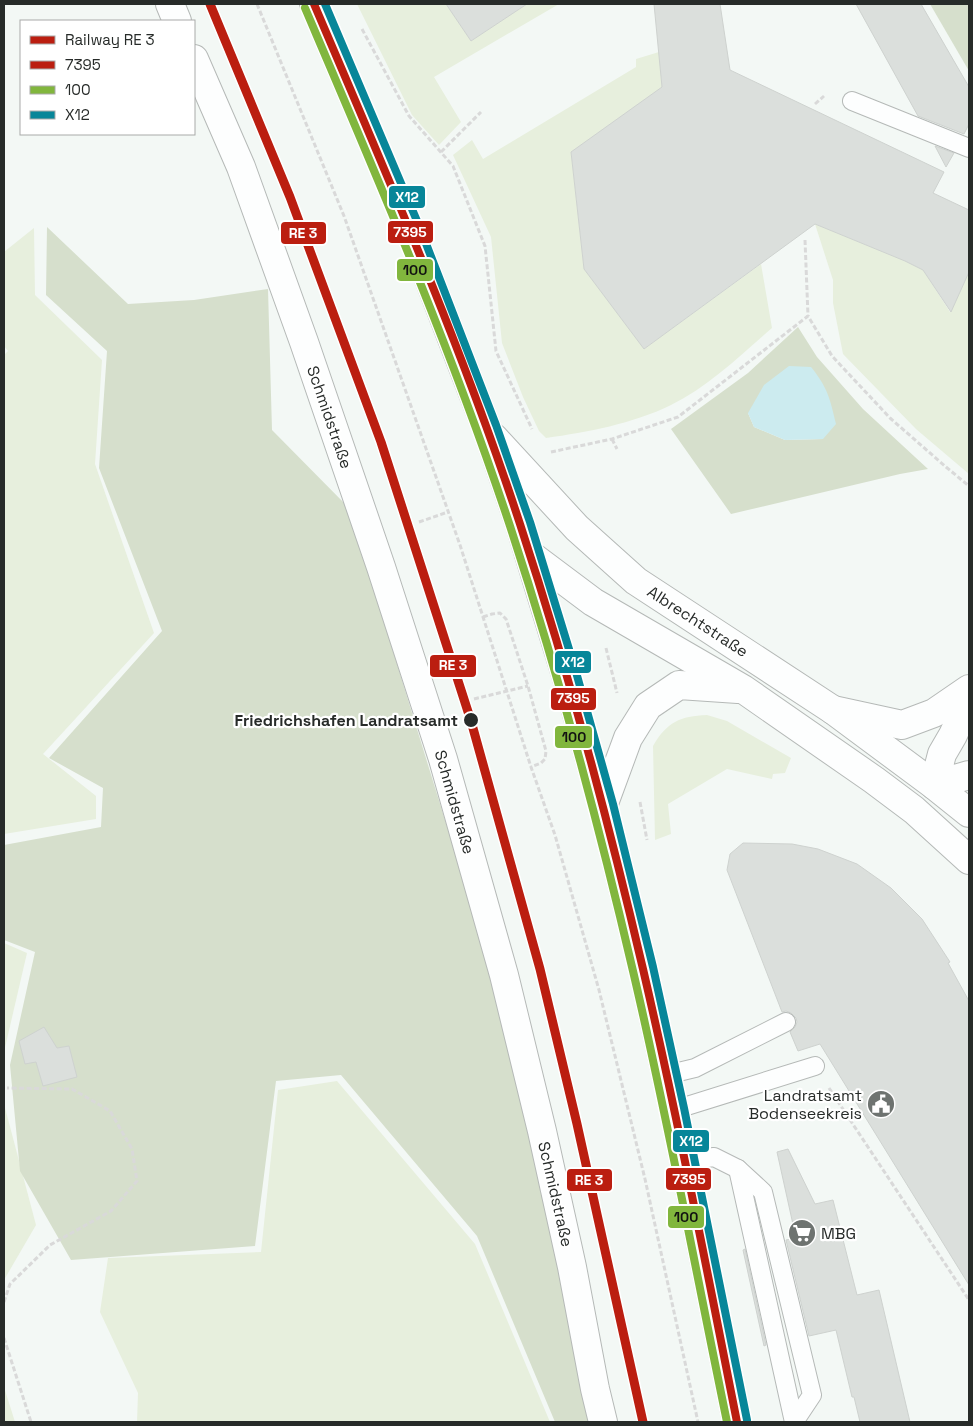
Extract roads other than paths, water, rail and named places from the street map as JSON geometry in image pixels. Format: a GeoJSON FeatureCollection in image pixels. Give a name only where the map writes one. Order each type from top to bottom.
{"type":"FeatureCollection","features":[{"type":"Feature","properties":{"kind":"main road"},"geometry":{"type":"LineString","coordinates":[[170,4],[177,20]]}},
{"type":"Feature","properties":{"kind":"main road"},"geometry":{"type":"LineString","coordinates":[[314,4],[411,232],[487,429],[529,554],[566,675],[603,806],[643,969],[674,1110],[737,1422]]}},
{"type":"Feature","properties":{"kind":"main road","name":"Schmidstraße"},"geometry":{"type":"LineString","coordinates":[[195,61],[241,167],[304,342],[443,759],[504,975],[537,1111],[572,1267],[603,1422]]}},
{"type":"Feature","properties":{"kind":"main road","name":"Albrechtstraße"},"geometry":{"type":"LineString","coordinates":[[487,429],[576,528],[636,581],[833,710],[969,813]]}},
{"type":"Feature","properties":{"kind":"main road","name":"Albrechtstraße"},"geometry":{"type":"LineString","coordinates":[[529,554],[593,602],[742,689],[874,780],[914,810],[969,860]]}},
{"type":"Feature","properties":{"kind":"main road"},"geometry":{"type":"LineString","coordinates":[[603,806],[628,738],[648,706],[679,685],[742,689]]}},
{"type":"Feature","properties":{"kind":"main road"},"geometry":{"type":"LineString","coordinates":[[833,710],[902,725],[934,713],[969,689]]}},
{"type":"Feature","properties":{"kind":"main road"},"geometry":{"type":"LineString","coordinates":[[914,810],[934,785],[942,754],[969,700]]}},
{"type":"Feature","properties":{"kind":"main road"},"geometry":{"type":"LineString","coordinates":[[934,785],[969,775]]}},
{"type":"Feature","properties":{"kind":"lane"},"geometry":{"type":"LineString","coordinates":[[852,101],[969,148]]}},
{"type":"Feature","properties":{"kind":"lane"},"geometry":{"type":"LineString","coordinates":[[666,1075],[694,1068],[786,1022]]}},
{"type":"Feature","properties":{"kind":"lane"},"geometry":{"type":"LineString","coordinates":[[674,1110],[815,1066]]}},
{"type":"Feature","properties":{"kind":"lane"},"geometry":{"type":"LineString","coordinates":[[684,1161],[714,1157],[738,1169],[763,1192],[812,1395],[794,1422],[738,1169]]}},
{"type":"Feature","properties":{"kind":"water"},"geometry":{"type":"Polygon","coordinates":[[[789,366],[811,367],[825,388],[836,424],[823,439],[785,440],[754,427],[748,413],[764,385],[789,366]]]}},
{"type":"Feature","properties":{"kind":"place","name":"Friedrichshafen Landratsamt"},"geometry":{"type":"Point","coordinates":[471,720]}},
{"type":"Feature","properties":{"kind":"place","name":"Landratsamt Bodenseekreis"},"geometry":{"type":"Point","coordinates":[881,1104]}},
{"type":"Feature","properties":{"kind":"place","name":"MBG"},"geometry":{"type":"Point","coordinates":[802,1233]}}]}
